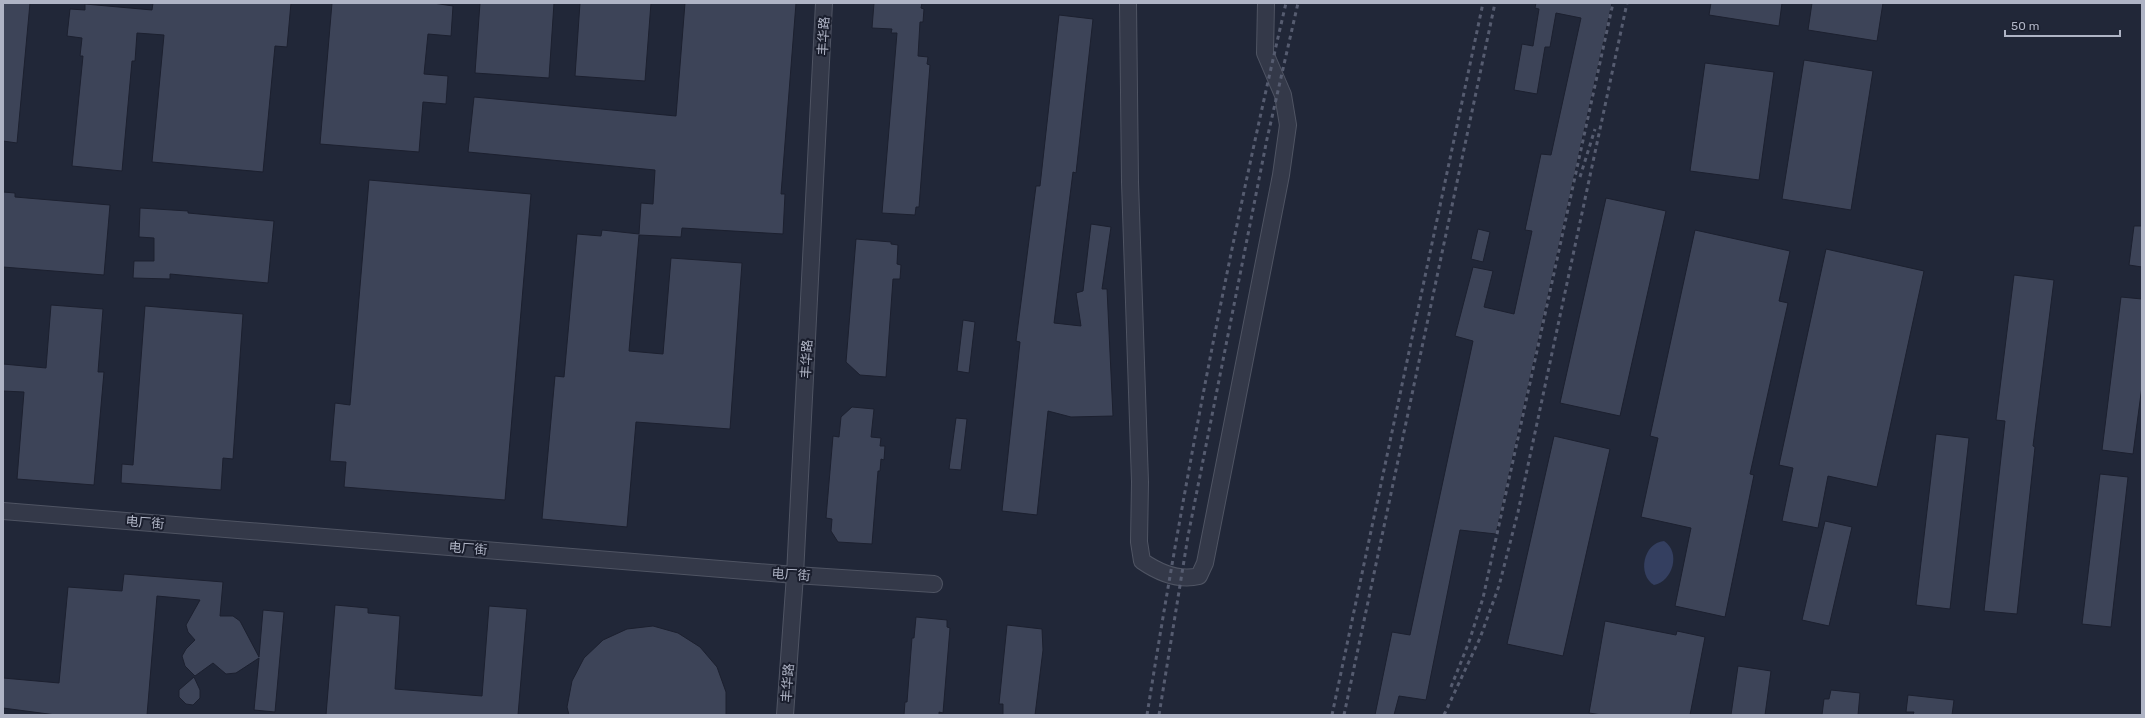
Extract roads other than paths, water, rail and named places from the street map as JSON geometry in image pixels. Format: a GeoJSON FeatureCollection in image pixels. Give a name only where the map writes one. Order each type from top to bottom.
{"type":"FeatureCollection","features":[{"type":"Feature","properties":{"kind":"street","name":"丰华路"},"geometry":{"type":"LineString","coordinates":[[785,715],[795,575],[824,3]]}},
{"type":"Feature","properties":{"kind":"street"},"geometry":{"type":"LineString","coordinates":[[1128,3],[1130,182],[1140,482],[1139,542],[1142,561],[1154,569],[1187,579],[1199,576],[1205,563],[1281,175],[1288,125],[1283,94],[1265,53],[1266,3]]}},
{"type":"Feature","properties":{"kind":"street","name":"电厂街"},"geometry":{"type":"LineString","coordinates":[[3,511],[795,575],[934,584]]}},
{"type":"Feature","properties":{"kind":"water"},"geometry":{"type":"Polygon","coordinates":[[[1664,541],[1672,552],[1672,566],[1666,578],[1654,585],[1645,574],[1645,560],[1651,547],[1664,541]]]}},
{"type":"Feature","properties":{"kind":"railway"},"geometry":{"type":"LineString","coordinates":[[1147,715],[1177,536],[1210,358],[1246,180],[1286,3]]}},
{"type":"Feature","properties":{"kind":"railway"},"geometry":{"type":"LineString","coordinates":[[1159,715],[1188,536],[1267,139],[1298,3]]}},
{"type":"Feature","properties":{"kind":"railway"},"geometry":{"type":"LineString","coordinates":[[1332,715],[1483,3]]}},
{"type":"Feature","properties":{"kind":"railway"},"geometry":{"type":"LineString","coordinates":[[1344,715],[1495,3]]}},
{"type":"Feature","properties":{"kind":"railway"},"geometry":{"type":"LineString","coordinates":[[1451,687],[1469,642],[1483,598],[1613,3]]}},
{"type":"Feature","properties":{"kind":"railway"},"geometry":{"type":"LineString","coordinates":[[1444,715],[1480,638],[1499,586],[1518,512],[1627,3]]}},
{"type":"Feature","properties":{"kind":"railway"},"geometry":{"type":"LineString","coordinates":[[1580,177],[1595,129]]}}]}
